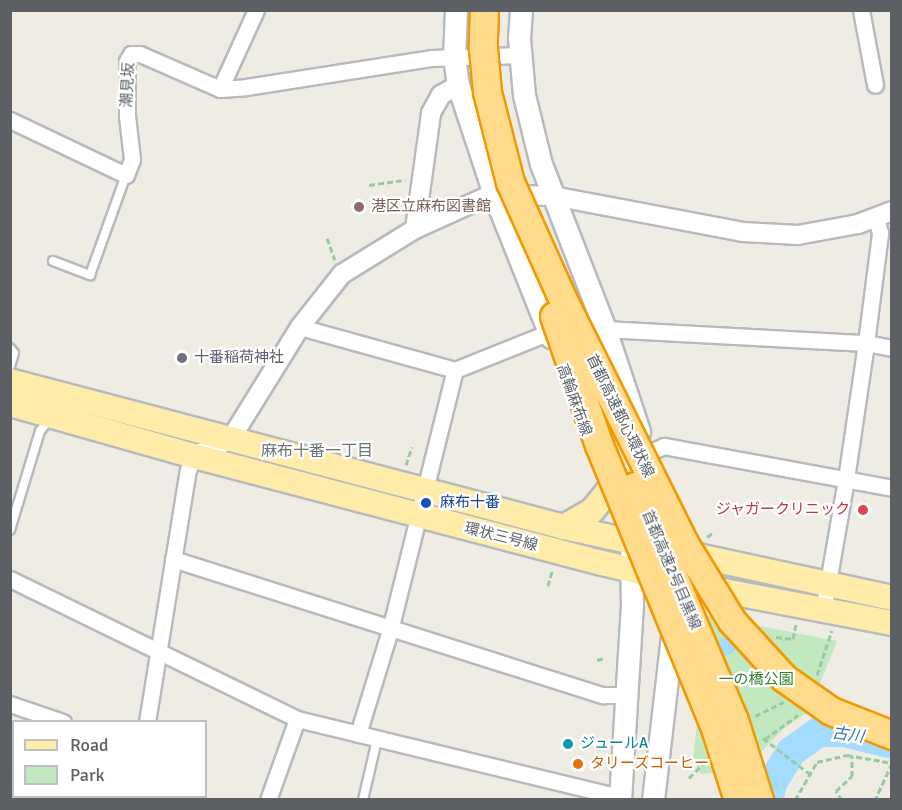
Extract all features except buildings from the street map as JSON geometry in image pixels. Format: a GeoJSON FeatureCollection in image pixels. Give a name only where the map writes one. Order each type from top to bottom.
{"type":"FeatureCollection","features":[{"type":"Feature","properties":{"kind":"highway","name":"首都高速都心環状線"},"geometry":{"type":"LineString","coordinates":[[484,10],[484,70],[503,159],[523,215],[665,508],[719,604],[766,661],[806,695],[845,718],[891,735]]}},
{"type":"Feature","properties":{"kind":"highway","name":"首都高速都心環状線"},"geometry":{"type":"LineString","coordinates":[[494,10],[494,69],[513,155],[554,261],[673,504],[729,603],[758,641],[809,689],[848,711],[891,727]]}},
{"type":"Feature","properties":{"kind":"highway","name":"首都高速2号目黒線"},"geometry":{"type":"LineString","coordinates":[[494,69],[499,112],[513,171],[545,268],[720,686],[746,753],[759,800]]}},
{"type":"Feature","properties":{"kind":"highway","name":"首都高速2号目黒線"},"geometry":{"type":"LineString","coordinates":[[503,159],[515,205],[599,445],[715,728],[738,800]]}},
{"type":"Feature","properties":{"kind":"main road","name":"高輪麻布線"},"geometry":{"type":"LineString","coordinates":[[456,10],[454,57],[458,85],[494,194],[550,332],[608,491],[630,542],[632,605],[621,799]]}},
{"type":"Feature","properties":{"kind":"main road"},"geometry":{"type":"LineString","coordinates":[[521,10],[520,55],[524,95],[541,164],[605,329],[646,454],[666,501],[678,551],[678,580],[653,800]]}},
{"type":"Feature","properties":{"kind":"main road","name":"環状三号線"},"geometry":{"type":"LineString","coordinates":[[10,381],[423,491],[564,526],[828,586],[891,598]]}},
{"type":"Feature","properties":{"kind":"main road","name":"環状三号線"},"geometry":{"type":"LineString","coordinates":[[10,404],[194,456],[631,570],[823,611],[891,623]]}},
{"type":"Feature","properties":{"kind":"main road"},"geometry":{"type":"LineString","coordinates":[[564,526],[592,512],[608,491]]}},
{"type":"Feature","properties":{"kind":"street"},"geometry":{"type":"LineString","coordinates":[[256,10],[220,89],[454,57],[520,55]]}},
{"type":"Feature","properties":{"kind":"street"},"geometry":{"type":"LineString","coordinates":[[861,10],[875,85]]}},
{"type":"Feature","properties":{"kind":"street","name":"潮見坂"},"geometry":{"type":"LineString","coordinates":[[126,174],[132,159],[127,116],[127,61],[131,54],[140,54],[220,89]]}},
{"type":"Feature","properties":{"kind":"street"},"geometry":{"type":"LineString","coordinates":[[415,229],[431,113],[441,95],[458,85]]}},
{"type":"Feature","properties":{"kind":"street"},"geometry":{"type":"LineString","coordinates":[[10,120],[126,174]]}},
{"type":"Feature","properties":{"kind":"street"},"geometry":{"type":"LineString","coordinates":[[147,720],[188,470],[194,456],[230,440],[300,327],[342,274],[415,229],[494,194],[553,196],[743,232],[798,235],[886,215]]}},
{"type":"Feature","properties":{"kind":"street"},"geometry":{"type":"LineString","coordinates":[[823,611],[846,479],[880,233],[886,215]]}},
{"type":"Feature","properties":{"kind":"street"},"geometry":{"type":"LineString","coordinates":[[300,327],[455,370],[550,332]]}},
{"type":"Feature","properties":{"kind":"street"},"geometry":{"type":"LineString","coordinates":[[605,329],[866,343],[891,348]]}},
{"type":"Feature","properties":{"kind":"street"},"geometry":{"type":"LineString","coordinates":[[358,734],[390,630],[455,370]]}},
{"type":"Feature","properties":{"kind":"street"},"geometry":{"type":"LineString","coordinates":[[646,454],[664,446],[891,488]]}},
{"type":"Feature","properties":{"kind":"street"},"geometry":{"type":"LineString","coordinates":[[173,559],[390,630],[603,695],[627,695]]}},
{"type":"Feature","properties":{"kind":"street"},"geometry":{"type":"LineString","coordinates":[[10,579],[297,719],[621,799]]}},
{"type":"Feature","properties":{"kind":"street"},"geometry":{"type":"LineString","coordinates":[[10,704],[57,720]]}},
{"type":"Feature","properties":{"kind":"street"},"geometry":{"type":"LineString","coordinates":[[268,800],[297,719]]}},
{"type":"Feature","properties":{"kind":"lane"},"geometry":{"type":"LineString","coordinates":[[53,261],[90,275],[126,174]]}},
{"type":"Feature","properties":{"kind":"lane"},"geometry":{"type":"LineString","coordinates":[[10,348],[14,353],[10,366]]}},
{"type":"Feature","properties":{"kind":"lane"},"geometry":{"type":"LineString","coordinates":[[10,530],[40,431],[53,416]]}},
{"type":"Feature","properties":{"kind":"lane"},"geometry":{"type":"LineString","coordinates":[[363,800],[377,740]]}},
{"type":"Feature","properties":{"kind":"path"},"geometry":{"type":"LineString","coordinates":[[369,185],[410,179]]}},
{"type":"Feature","properties":{"kind":"path"},"geometry":{"type":"LineString","coordinates":[[327,238],[336,264]]}},
{"type":"Feature","properties":{"kind":"path"},"geometry":{"type":"LineString","coordinates":[[405,466],[412,447]]}},
{"type":"Feature","properties":{"kind":"path"},"geometry":{"type":"LineString","coordinates":[[705,537],[713,533]]}},
{"type":"Feature","properties":{"kind":"path"},"geometry":{"type":"LineString","coordinates":[[548,586],[553,570]]}},
{"type":"Feature","properties":{"kind":"path"},"geometry":{"type":"LineString","coordinates":[[597,660],[605,658]]}},
{"type":"Feature","properties":{"kind":"path"},"geometry":{"type":"LineString","coordinates":[[750,718],[786,701]]}},
{"type":"Feature","properties":{"kind":"path"},"geometry":{"type":"LineString","coordinates":[[764,740],[810,774]]}},
{"type":"Feature","properties":{"kind":"path"},"geometry":{"type":"LineString","coordinates":[[842,800],[836,791],[852,776],[852,756]]}},
{"type":"Feature","properties":{"kind":"path"},"geometry":{"type":"LineString","coordinates":[[795,800],[817,762],[852,756],[891,763],[875,800]]}},
{"type":"Feature","properties":{"kind":"path"},"geometry":{"type":"LineString","coordinates":[[689,778],[704,763]]}},
{"type":"Feature","properties":{"kind":"green space","name":"一の橋公園"},"geometry":{"type":"Polygon","coordinates":[[[708,616],[837,641],[809,711],[783,729],[759,754],[713,773],[701,774],[693,761],[708,616]]]}},
{"type":"Feature","properties":{"kind":"water"},"geometry":{"type":"Polygon","coordinates":[[[726,637],[732,640],[735,646],[732,652],[726,655],[720,652],[717,646],[720,640],[726,637]]]}},
{"type":"Feature","properties":{"kind":"waterway","name":"古川"},"geometry":{"type":"LineString","coordinates":[[769,800],[771,785],[791,752],[819,732],[844,732],[889,743]]}},
{"type":"Feature","properties":{"kind":"place","name":"港区立麻布図書館"},"geometry":{"type":"Point","coordinates":[359,207]}},
{"type":"Feature","properties":{"kind":"place","name":"十番稲荷神社"},"geometry":{"type":"Point","coordinates":[182,358]}},
{"type":"Feature","properties":{"kind":"place","name":"麻布十番"},"geometry":{"type":"Point","coordinates":[426,503]}},
{"type":"Feature","properties":{"kind":"place","name":"ジャガークリニック"},"geometry":{"type":"Point","coordinates":[863,510]}},
{"type":"Feature","properties":{"kind":"place","name":"ジュールA"},"geometry":{"type":"Point","coordinates":[568,744]}},
{"type":"Feature","properties":{"kind":"place","name":"タリーズコーヒー"},"geometry":{"type":"Point","coordinates":[578,764]}},
{"type":"Feature","properties":{"kind":"district","name":"麻布十番一丁目"},"geometry":{"type":"Point","coordinates":[317,451]}}]}
